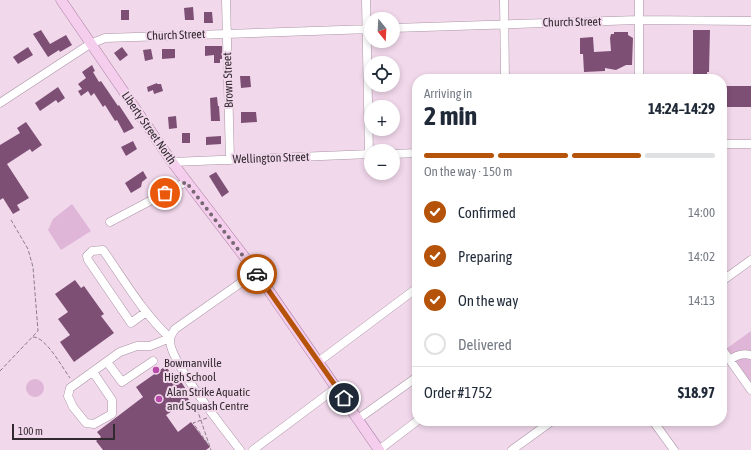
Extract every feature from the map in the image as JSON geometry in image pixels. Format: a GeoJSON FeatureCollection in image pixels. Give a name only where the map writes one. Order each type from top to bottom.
{"type":"FeatureCollection","features":[{"type":"Feature","properties":{"kind":"main road","name":"Liberty Street North"},"geometry":{"type":"LineString","coordinates":[[61,0],[186,182],[256,272],[379,450]]}},
{"type":"Feature","properties":{"kind":"street","name":"Brown Street"},"geometry":{"type":"LineString","coordinates":[[226,0],[230,160]]}},
{"type":"Feature","properties":{"kind":"street"},"geometry":{"type":"LineString","coordinates":[[366,0],[367,12]]}},
{"type":"Feature","properties":{"kind":"street"},"geometry":{"type":"LineString","coordinates":[[504,0],[505,74]]}},
{"type":"Feature","properties":{"kind":"street"},"geometry":{"type":"LineString","coordinates":[[638,74],[639,0]]}},
{"type":"Feature","properties":{"kind":"street","name":"Church Street"},"geometry":{"type":"LineString","coordinates":[[400,28],[638,20],[751,21]]}},
{"type":"Feature","properties":{"kind":"street","name":"Church Street"},"geometry":{"type":"LineString","coordinates":[[2,99],[90,44],[105,38],[364,29]]}},
{"type":"Feature","properties":{"kind":"street"},"geometry":{"type":"LineString","coordinates":[[369,48],[370,144]]}},
{"type":"Feature","properties":{"kind":"street"},"geometry":{"type":"LineString","coordinates":[[727,144],[751,144]]}},
{"type":"Feature","properties":{"kind":"street"},"geometry":{"type":"LineString","coordinates":[[400,154],[412,153]]}},
{"type":"Feature","properties":{"kind":"street","name":"Wellington Street"},"geometry":{"type":"LineString","coordinates":[[172,162],[364,154]]}},
{"type":"Feature","properties":{"kind":"street"},"geometry":{"type":"LineString","coordinates":[[110,222],[186,182]]}},
{"type":"Feature","properties":{"kind":"street"},"geometry":{"type":"LineString","coordinates":[[146,312],[131,323],[88,260],[88,256],[92,251],[103,250],[154,323],[170,338],[172,349],[179,366],[240,450]]}},
{"type":"Feature","properties":{"kind":"street"},"geometry":{"type":"LineString","coordinates":[[727,277],[751,260]]}},
{"type":"Feature","properties":{"kind":"street"},"geometry":{"type":"LineString","coordinates":[[93,372],[112,400],[112,414],[94,424],[86,423],[73,407],[68,396],[70,388],[120,352],[137,346],[150,346],[170,338],[175,329],[256,272]]}},
{"type":"Feature","properties":{"kind":"street"},"geometry":{"type":"LineString","coordinates":[[318,362],[412,292]]}},
{"type":"Feature","properties":{"kind":"street"},"geometry":{"type":"LineString","coordinates":[[730,360],[738,355],[751,355]]}},
{"type":"Feature","properties":{"kind":"street"},"geometry":{"type":"LineString","coordinates":[[727,356],[751,390]]}},
{"type":"Feature","properties":{"kind":"street"},"geometry":{"type":"LineString","coordinates":[[107,362],[122,382],[153,361]]}},
{"type":"Feature","properties":{"kind":"street"},"geometry":{"type":"LineString","coordinates":[[358,419],[412,381]]}},
{"type":"Feature","properties":{"kind":"street"},"geometry":{"type":"LineString","coordinates":[[253,450],[336,388]]}},
{"type":"Feature","properties":{"kind":"street"},"geometry":{"type":"LineString","coordinates":[[379,450],[412,425]]}},
{"type":"Feature","properties":{"kind":"street"},"geometry":{"type":"LineString","coordinates":[[512,450],[545,426]]}},
{"type":"Feature","properties":{"kind":"street"},"geometry":{"type":"LineString","coordinates":[[657,426],[674,450]]}},
{"type":"Feature","properties":{"kind":"path"},"geometry":{"type":"LineString","coordinates":[[0,370],[38,331],[33,267],[28,249],[11,220]]}},
{"type":"Feature","properties":{"kind":"path"},"geometry":{"type":"LineString","coordinates":[[32,337],[37,337],[46,344],[70,378]]}},
{"type":"Feature","properties":{"kind":"path"},"geometry":{"type":"LineString","coordinates":[[195,388],[193,398],[211,450]]}},
{"type":"Feature","properties":{"kind":"path"},"geometry":{"type":"LineString","coordinates":[[209,445],[193,423],[215,415]]}},
{"type":"Feature","properties":{"kind":"shaded area"},"geometry":{"type":"Polygon","coordinates":[[[72,204],[91,231],[61,250],[48,230],[53,219],[72,204]]]}},
{"type":"Feature","properties":{"kind":"shaded area"},"geometry":{"type":"Polygon","coordinates":[[[751,331],[751,384],[727,350],[727,348],[751,331]]]}},
{"type":"Feature","properties":{"kind":"shaded area"},"geometry":{"type":"Polygon","coordinates":[[[31,379],[39,379],[44,384],[42,395],[39,397],[31,397],[26,392],[26,384],[31,379]]]}},
{"type":"Feature","properties":{"kind":"building"},"geometry":{"type":"Polygon","coordinates":[[[193,7],[194,20],[185,20],[184,8],[193,7]]]}},
{"type":"Feature","properties":{"kind":"building"},"geometry":{"type":"Polygon","coordinates":[[[121,10],[129,10],[129,20],[121,20],[121,10]]]}},
{"type":"Feature","properties":{"kind":"building"},"geometry":{"type":"Polygon","coordinates":[[[204,12],[212,12],[213,23],[204,23],[204,12]]]}},
{"type":"Feature","properties":{"kind":"building"},"geometry":{"type":"Polygon","coordinates":[[[41,30],[50,44],[66,35],[72,45],[60,52],[59,50],[48,57],[33,34],[41,30]]]}},
{"type":"Feature","properties":{"kind":"building"},"geometry":{"type":"Polygon","coordinates":[[[693,30],[710,30],[709,72],[707,72],[707,74],[693,74],[693,30]]]}},
{"type":"Feature","properties":{"kind":"building"},"geometry":{"type":"Polygon","coordinates":[[[614,32],[628,32],[628,35],[633,38],[632,65],[626,65],[616,70],[605,68],[605,71],[584,72],[583,54],[580,54],[580,38],[593,37],[594,52],[611,51],[610,38],[611,34],[614,34],[614,32]]]}},
{"type":"Feature","properties":{"kind":"building"},"geometry":{"type":"Polygon","coordinates":[[[205,46],[222,46],[222,59],[220,59],[220,63],[214,63],[214,55],[205,56],[205,46]]]}},
{"type":"Feature","properties":{"kind":"building"},"geometry":{"type":"Polygon","coordinates":[[[28,47],[33,55],[18,64],[13,57],[28,47]]]}},
{"type":"Feature","properties":{"kind":"building"},"geometry":{"type":"Polygon","coordinates":[[[122,47],[128,55],[120,61],[114,53],[122,47]]]}},
{"type":"Feature","properties":{"kind":"building"},"geometry":{"type":"Polygon","coordinates":[[[151,49],[153,59],[145,61],[143,50],[151,49]]]}},
{"type":"Feature","properties":{"kind":"building"},"geometry":{"type":"Polygon","coordinates":[[[162,49],[175,49],[175,58],[162,59],[162,49]]]}},
{"type":"Feature","properties":{"kind":"building"},"geometry":{"type":"Polygon","coordinates":[[[92,65],[95,71],[93,72],[99,82],[101,81],[134,128],[124,133],[117,120],[115,121],[105,105],[103,107],[94,93],[91,96],[88,91],[81,96],[78,91],[82,89],[78,84],[86,78],[82,72],[92,65]]]}},
{"type":"Feature","properties":{"kind":"building"},"geometry":{"type":"Polygon","coordinates":[[[240,76],[250,76],[251,87],[241,88],[240,76]]]}},
{"type":"Feature","properties":{"kind":"building"},"geometry":{"type":"Polygon","coordinates":[[[157,83],[161,84],[163,91],[154,94],[153,90],[148,92],[147,87],[157,83]]]}},
{"type":"Feature","properties":{"kind":"building"},"geometry":{"type":"Polygon","coordinates":[[[727,86],[751,86],[751,107],[727,107],[727,86]]]}},
{"type":"Feature","properties":{"kind":"building"},"geometry":{"type":"Polygon","coordinates":[[[58,87],[65,98],[58,103],[56,100],[40,111],[35,103],[58,87]]]}},
{"type":"Feature","properties":{"kind":"building"},"geometry":{"type":"Polygon","coordinates":[[[217,97],[220,121],[211,121],[210,98],[217,97]]]}},
{"type":"Feature","properties":{"kind":"building"},"geometry":{"type":"Polygon","coordinates":[[[241,112],[256,112],[257,122],[241,123],[241,112]]]}},
{"type":"Feature","properties":{"kind":"building"},"geometry":{"type":"Polygon","coordinates":[[[176,116],[177,128],[169,129],[168,117],[176,116]]]}},
{"type":"Feature","properties":{"kind":"building"},"geometry":{"type":"Polygon","coordinates":[[[26,122],[42,145],[32,152],[30,149],[7,164],[29,198],[17,205],[20,210],[13,214],[3,198],[0,200],[0,145],[20,133],[17,128],[26,122]]]}},
{"type":"Feature","properties":{"kind":"building"},"geometry":{"type":"Polygon","coordinates":[[[182,133],[190,133],[190,143],[182,143],[182,133]]]}},
{"type":"Feature","properties":{"kind":"building"},"geometry":{"type":"Polygon","coordinates":[[[221,136],[221,144],[206,145],[206,137],[221,136]]]}},
{"type":"Feature","properties":{"kind":"building"},"geometry":{"type":"Polygon","coordinates":[[[133,141],[137,149],[126,156],[121,147],[133,141]]]}},
{"type":"Feature","properties":{"kind":"building"},"geometry":{"type":"Polygon","coordinates":[[[143,171],[147,178],[142,182],[141,187],[131,193],[125,183],[143,171]]]}},
{"type":"Feature","properties":{"kind":"building"},"geometry":{"type":"Polygon","coordinates":[[[216,172],[229,192],[222,197],[209,176],[216,172]]]}},
{"type":"Feature","properties":{"kind":"building"},"geometry":{"type":"Polygon","coordinates":[[[75,280],[81,288],[84,286],[104,314],[101,316],[114,333],[74,362],[60,342],[70,335],[58,319],[68,312],[55,294],[75,280]]]}},
{"type":"Feature","properties":{"kind":"building"},"geometry":{"type":"Polygon","coordinates":[[[163,368],[165,370],[167,368],[177,382],[180,380],[187,391],[185,393],[189,400],[166,415],[178,432],[191,422],[210,447],[206,450],[103,450],[96,441],[101,437],[97,432],[143,397],[136,387],[163,368]]]}},
{"type":"Feature","properties":{"kind":"way so far"},"geometry":{"type":"LineString","coordinates":[[165,193],[186,182],[257,274]]}},
{"type":"Feature","properties":{"kind":"place","name":"Bowmanville High School"},"geometry":{"type":"Point","coordinates":[156,370]}},
{"type":"Feature","properties":{"kind":"place","name":"Alan Strike Aquatic and Squash Centre"},"geometry":{"type":"Point","coordinates":[159,399]}},
{"type":"Feature","properties":{"kind":"route"},"geometry":{"type":"LineString","coordinates":[[257,274],[344,398]]}}]}
